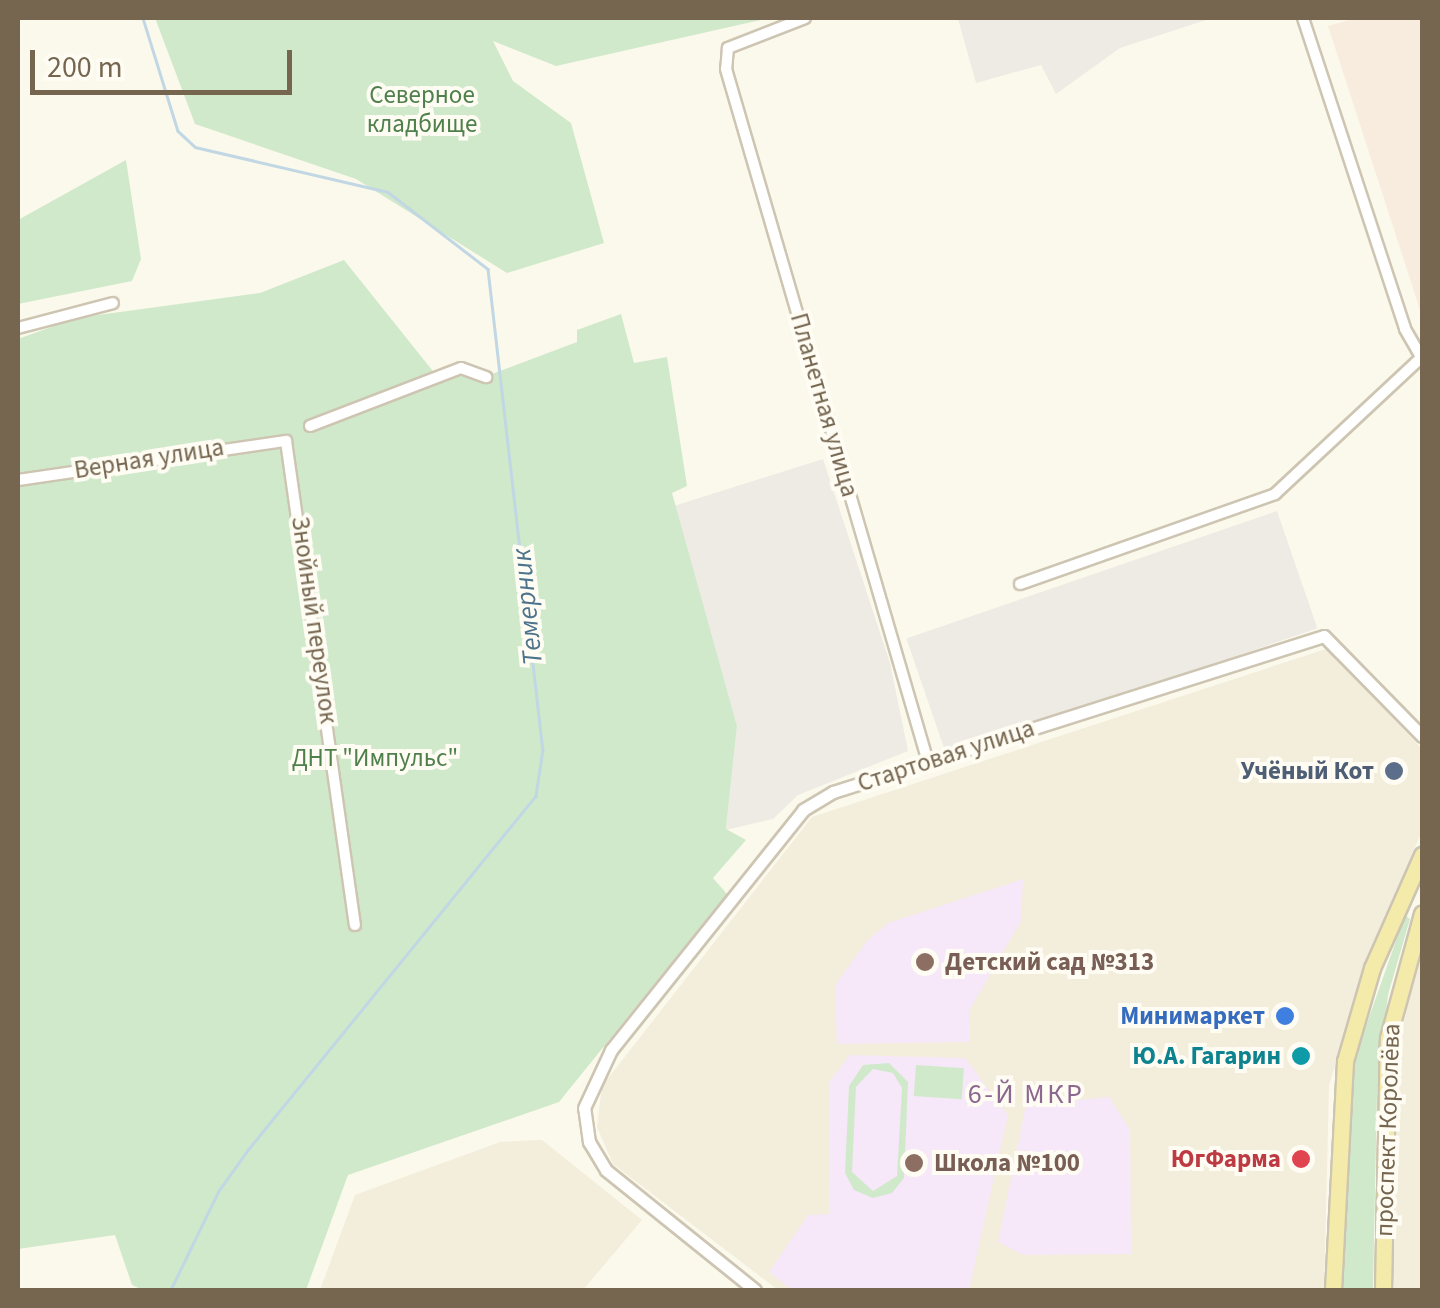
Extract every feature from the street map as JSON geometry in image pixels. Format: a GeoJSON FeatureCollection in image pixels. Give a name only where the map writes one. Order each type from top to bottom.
{"type":"FeatureCollection","features":[{"type":"Feature","properties":{"kind":"main road","name":"проспект Королёва"},"geometry":{"type":"LineString","coordinates":[[1334,1290],[1344,1061],[1422,856]]}},
{"type":"Feature","properties":{"kind":"main road"},"geometry":{"type":"LineString","coordinates":[[1402,901],[1410,913],[1422,914]]}},
{"type":"Feature","properties":{"kind":"main road","name":"проспект Королёва"},"geometry":{"type":"LineString","coordinates":[[1382,1290],[1388,1038],[1422,914]]}},
{"type":"Feature","properties":{"kind":"street","name":"Планетная улица"},"geometry":{"type":"LineString","coordinates":[[805,18],[728,48],[726,69],[928,762]]}},
{"type":"Feature","properties":{"kind":"street"},"geometry":{"type":"LineString","coordinates":[[1020,584],[1275,494],[1422,359],[1304,20],[1317,18]]}},
{"type":"Feature","properties":{"kind":"street"},"geometry":{"type":"LineString","coordinates":[[18,328],[113,302]]}},
{"type":"Feature","properties":{"kind":"street"},"geometry":{"type":"LineString","coordinates":[[310,426],[462,368],[486,377]]}},
{"type":"Feature","properties":{"kind":"street","name":"Верная улица"},"geometry":{"type":"LineString","coordinates":[[18,480],[282,438]]}},
{"type":"Feature","properties":{"kind":"street","name":"Знойный переулок"},"geometry":{"type":"LineString","coordinates":[[282,438],[293,461],[355,924]]}},
{"type":"Feature","properties":{"kind":"street","name":"Стартовая улица"},"geometry":{"type":"LineString","coordinates":[[755,1290],[606,1170],[584,1121],[611,1050],[804,810],[833,792],[1324,636],[1422,736]]}},
{"type":"Feature","properties":{"kind":"shaded area"},"geometry":{"type":"Polygon","coordinates":[[[1212,18],[1120,48],[1056,94],[1041,65],[976,83],[958,19],[1212,18]]]}},
{"type":"Feature","properties":{"kind":"shaded area"},"geometry":{"type":"Polygon","coordinates":[[[1356,18],[1422,18],[1422,316],[1328,26],[1356,18]]]}},
{"type":"Feature","properties":{"kind":"shaded area"},"geometry":{"type":"Polygon","coordinates":[[[823,459],[890,663],[908,751],[798,795],[773,819],[726,830],[737,726],[674,506],[823,459]]]}},
{"type":"Feature","properties":{"kind":"shaded area"},"geometry":{"type":"Polygon","coordinates":[[[1277,511],[1317,628],[947,756],[906,639],[1277,511]]]}},
{"type":"Feature","properties":{"kind":"shaded area"},"geometry":{"type":"Polygon","coordinates":[[[1326,649],[1422,749],[1422,831],[1365,960],[1329,1086],[1324,1290],[778,1290],[613,1164],[597,1127],[602,1086],[812,817],[1326,649]]]}},
{"type":"Feature","properties":{"kind":"shaded area","name":"Детский сад №313"},"geometry":{"type":"Polygon","coordinates":[[[1023,879],[1021,921],[969,1011],[970,1042],[837,1044],[835,985],[868,940],[888,923],[1023,879]]]}},
{"type":"Feature","properties":{"kind":"shaded area"},"geometry":{"type":"Polygon","coordinates":[[[1422,941],[1422,1290],[1392,1290],[1392,1077],[1422,941]]]}},
{"type":"Feature","properties":{"kind":"shaded area","name":"Школа №100"},"geometry":{"type":"Polygon","coordinates":[[[850,1055],[965,1058],[1008,1115],[969,1290],[792,1290],[769,1272],[808,1215],[829,1214],[830,1081],[850,1055]]]}},
{"type":"Feature","properties":{"kind":"shaded area"},"geometry":{"type":"Polygon","coordinates":[[[1109,1097],[1130,1130],[1131,1254],[1023,1255],[998,1242],[1026,1105],[1109,1097]]]}},
{"type":"Feature","properties":{"kind":"shaded area"},"geometry":{"type":"Polygon","coordinates":[[[542,1140],[642,1220],[583,1290],[320,1290],[355,1195],[500,1142],[542,1140]]]}},
{"type":"Feature","properties":{"kind":"green space","name":"Северное кладбище"},"geometry":{"type":"Polygon","coordinates":[[[155,18],[769,18],[556,66],[493,41],[513,81],[571,123],[604,243],[507,273],[356,179],[195,124],[155,18]]]}},
{"type":"Feature","properties":{"kind":"green space"},"geometry":{"type":"Polygon","coordinates":[[[126,160],[141,259],[132,281],[18,304],[18,220],[126,160]]]}},
{"type":"Feature","properties":{"kind":"green space","name":"ДНТ \"Импульс\""},"geometry":{"type":"Polygon","coordinates":[[[344,260],[440,380],[477,369],[489,375],[577,342],[577,330],[621,314],[634,363],[667,357],[687,486],[672,493],[737,726],[726,829],[746,840],[713,878],[727,894],[559,1102],[348,1175],[306,1290],[143,1290],[132,1285],[115,1235],[18,1249],[18,339],[76,318],[260,293],[344,260]]]}},
{"type":"Feature","properties":{"kind":"green space"},"geometry":{"type":"Polygon","coordinates":[[[1405,915],[1410,919],[1388,995],[1377,1094],[1373,1290],[1341,1290],[1353,1063],[1405,915]]]}},
{"type":"Feature","properties":{"kind":"green space"},"geometry":{"type":"Polygon","coordinates":[[[889,1063],[908,1082],[904,1178],[892,1193],[873,1198],[854,1190],[845,1173],[849,1086],[863,1065],[889,1063]],[[873,1069],[856,1087],[852,1172],[873,1191],[897,1176],[902,1088],[893,1073],[873,1069]]]}},
{"type":"Feature","properties":{"kind":"green space"},"geometry":{"type":"Polygon","coordinates":[[[916,1065],[964,1068],[962,1099],[914,1096],[916,1065]]]}},
{"type":"Feature","properties":{"kind":"waterway","name":"Темерник"},"geometry":{"type":"LineString","coordinates":[[143,18],[178,131],[195,147],[388,192],[488,269],[543,749],[536,796],[249,1149],[219,1191],[171,1290]]}},
{"type":"Feature","properties":{"kind":"place","name":"Учёный Кот"},"geometry":{"type":"Point","coordinates":[1394,771]}},
{"type":"Feature","properties":{"kind":"place","name":"Детский сад №313"},"geometry":{"type":"Point","coordinates":[925,962]}},
{"type":"Feature","properties":{"kind":"place","name":"Минимаркет"},"geometry":{"type":"Point","coordinates":[1285,1016]}},
{"type":"Feature","properties":{"kind":"place","name":"Ю.А. Гагарин"},"geometry":{"type":"Point","coordinates":[1301,1056]}},
{"type":"Feature","properties":{"kind":"place","name":"ЮгФарма"},"geometry":{"type":"Point","coordinates":[1301,1159]}},
{"type":"Feature","properties":{"kind":"place","name":"Школа №100"},"geometry":{"type":"Point","coordinates":[914,1163]}},
{"type":"Feature","properties":{"kind":"district","name":"6-Й МКР"},"geometry":{"type":"Point","coordinates":[1026,1094]}}]}
